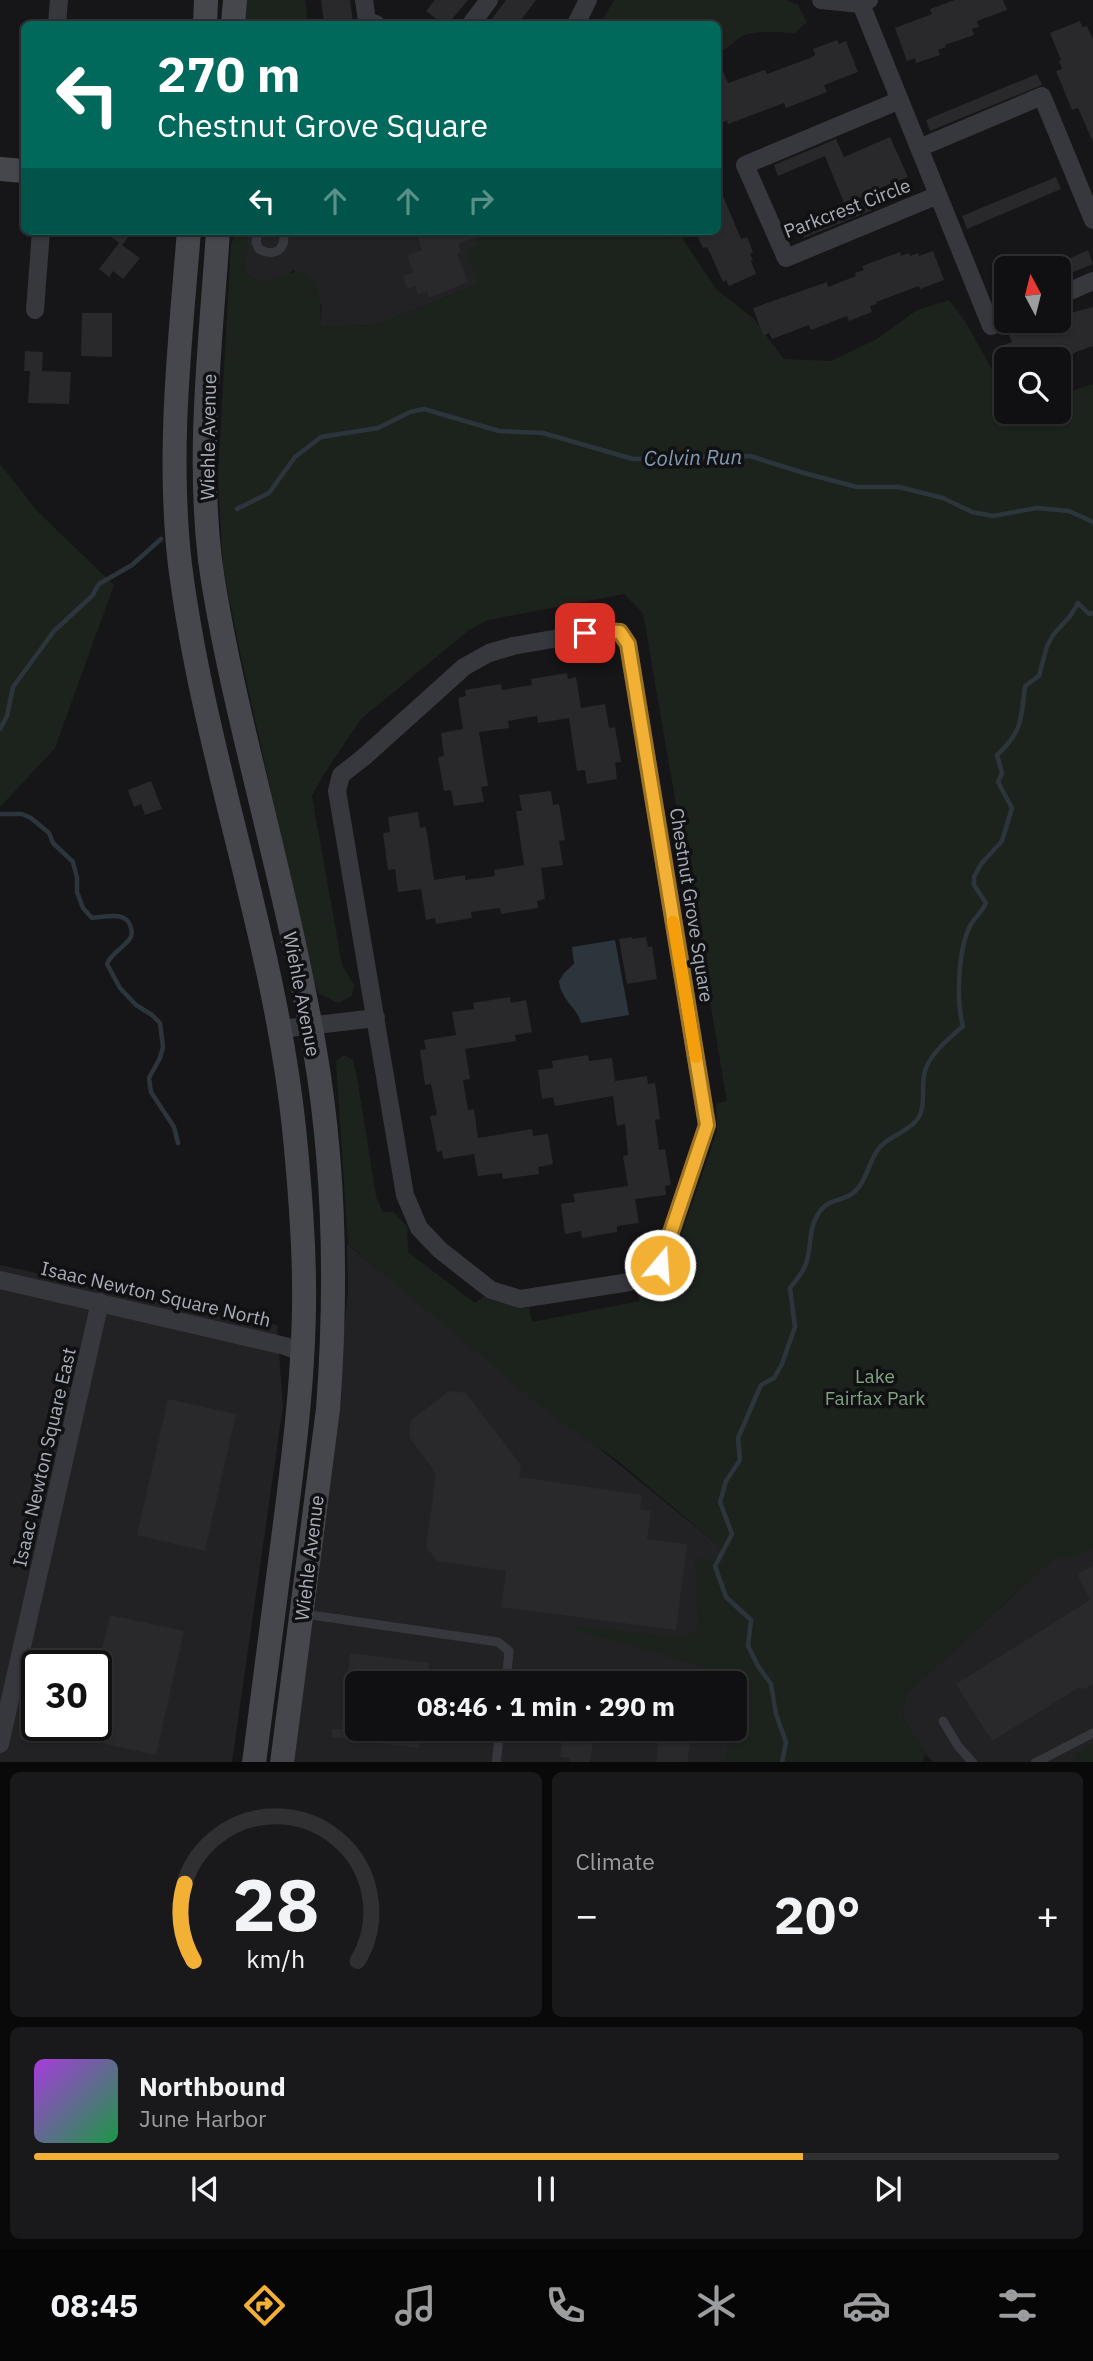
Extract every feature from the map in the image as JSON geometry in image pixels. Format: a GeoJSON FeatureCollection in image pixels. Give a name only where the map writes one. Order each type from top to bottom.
{"type":"FeatureCollection","features":[{"type":"Feature","properties":{"kind":"main road"},"geometry":{"type":"LineString","coordinates":[[205,21],[206,0]]}},
{"type":"Feature","properties":{"kind":"main road"},"geometry":{"type":"LineString","coordinates":[[233,21],[235,0]]}},
{"type":"Feature","properties":{"kind":"main road"},"geometry":{"type":"LineString","coordinates":[[0,169],[21,171]]}},
{"type":"Feature","properties":{"kind":"main road","name":"Wiehle Avenue"},"geometry":{"type":"LineString","coordinates":[[189,235],[174,444],[180,562],[198,669],[281,1029],[301,1207],[304,1305],[294,1459],[254,1762]]}},
{"type":"Feature","properties":{"kind":"main road","name":"Wiehle Avenue"},"geometry":{"type":"LineString","coordinates":[[219,235],[205,442],[210,558],[226,652],[310,1026],[324,1123],[331,1204],[332,1343],[328,1409],[282,1762]]}},
{"type":"Feature","properties":{"kind":"street"},"geometry":{"type":"LineString","coordinates":[[57,21],[59,0]]}},
{"type":"Feature","properties":{"kind":"street"},"geometry":{"type":"LineString","coordinates":[[363,0],[367,21]]}},
{"type":"Feature","properties":{"kind":"street"},"geometry":{"type":"LineString","coordinates":[[473,21],[489,0]]}},
{"type":"Feature","properties":{"kind":"street"},"geometry":{"type":"LineString","coordinates":[[578,21],[588,0]]}},
{"type":"Feature","properties":{"kind":"street","name":"Parkcrest Circle"},"geometry":{"type":"LineString","coordinates":[[821,0],[865,2],[919,148],[991,326],[994,325]]}},
{"type":"Feature","properties":{"kind":"street"},"geometry":{"type":"LineString","coordinates":[[919,148],[1042,96],[1093,220]]}},
{"type":"Feature","properties":{"kind":"street","name":"Parkcrest Circle"},"geometry":{"type":"LineString","coordinates":[[900,100],[745,165],[786,258],[938,195]]}},
{"type":"Feature","properties":{"kind":"street"},"geometry":{"type":"LineString","coordinates":[[35,310],[41,235]]}},
{"type":"Feature","properties":{"kind":"street"},"geometry":{"type":"LineString","coordinates":[[1071,291],[1093,281]]}},
{"type":"Feature","properties":{"kind":"street","name":"Chestnut Grove Square"},"geometry":{"type":"LineString","coordinates":[[604,631],[620,632],[628,644],[707,1125],[660,1265],[645,1278],[630,1282],[520,1299],[491,1290],[440,1250],[419,1228],[405,1195],[376,1018],[337,791],[341,775],[464,667],[489,653],[566,636],[604,631]]}},
{"type":"Feature","properties":{"kind":"street"},"geometry":{"type":"LineString","coordinates":[[281,1029],[376,1018]]}},
{"type":"Feature","properties":{"kind":"street","name":"Isaac Newton Square North"},"geometry":{"type":"LineString","coordinates":[[0,1280],[285,1346],[302,1353]]}},
{"type":"Feature","properties":{"kind":"street","name":"Isaac Newton Square East"},"geometry":{"type":"LineString","coordinates":[[0,1744],[100,1302]]}},
{"type":"Feature","properties":{"kind":"lane"},"geometry":{"type":"LineString","coordinates":[[257,235],[256,242],[259,249],[273,253],[281,250],[284,235]]}},
{"type":"Feature","properties":{"kind":"lane"},"geometry":{"type":"LineString","coordinates":[[302,1614],[498,1642],[509,1651],[507,1671]]}},
{"type":"Feature","properties":{"kind":"lane"},"geometry":{"type":"LineString","coordinates":[[943,1721],[958,1746],[973,1762]]}},
{"type":"Feature","properties":{"kind":"lane"},"geometry":{"type":"LineString","coordinates":[[1035,1762],[1093,1733]]}},
{"type":"Feature","properties":{"kind":"lane"},"geometry":{"type":"LineString","coordinates":[[496,1762],[499,1741]]}},
{"type":"Feature","properties":{"kind":"shaded area"},"geometry":{"type":"Polygon","coordinates":[[[246,235],[476,235],[479,243],[478,284],[376,325],[320,327],[322,306],[294,270],[283,277],[262,282],[247,274],[243,263],[248,248],[246,235]]]}},
{"type":"Feature","properties":{"kind":"shaded area"},"geometry":{"type":"Polygon","coordinates":[[[615,940],[629,1015],[581,1023],[560,988],[559,981],[574,964],[572,947],[615,940]]]}},
{"type":"Feature","properties":{"kind":"shaded area"},"geometry":{"type":"Polygon","coordinates":[[[347,1244],[723,1549],[785,1762],[294,1762],[348,1293],[347,1244]]]}},
{"type":"Feature","properties":{"kind":"shaded area"},"geometry":{"type":"Polygon","coordinates":[[[0,1265],[277,1325],[283,1406],[232,1762],[0,1762],[0,1265]]]}},
{"type":"Feature","properties":{"kind":"shaded area"},"geometry":{"type":"Polygon","coordinates":[[[1093,1522],[1093,1762],[933,1762],[903,1719],[905,1695],[1093,1522]]]}},
{"type":"Feature","properties":{"kind":"green space"},"geometry":{"type":"Polygon","coordinates":[[[246,0],[305,0],[308,21],[244,21],[246,0]]]}},
{"type":"Feature","properties":{"kind":"green space"},"geometry":{"type":"Polygon","coordinates":[[[614,0],[787,0],[798,5],[807,22],[795,33],[761,32],[742,36],[721,51],[721,21],[602,21],[614,0]]]}},
{"type":"Feature","properties":{"kind":"green space","name":"Lake Fairfax Park"},"geometry":{"type":"Polygon","coordinates":[[[235,235],[246,235],[248,248],[243,263],[247,274],[262,282],[289,273],[305,272],[320,298],[321,327],[376,325],[478,284],[466,252],[479,243],[476,235],[682,235],[717,290],[753,318],[784,359],[831,361],[877,339],[917,310],[949,300],[965,321],[994,373],[994,424],[1071,424],[1071,391],[1093,384],[1093,1549],[1068,1559],[1055,1557],[905,1695],[903,1719],[925,1754],[923,1762],[725,1762],[728,1741],[747,1741],[747,1671],[709,1671],[571,1628],[582,1626],[683,1638],[698,1629],[695,1558],[725,1563],[718,1545],[617,1460],[552,1416],[348,1244],[336,1061],[344,1055],[353,1060],[376,1196],[383,1212],[393,1212],[407,1226],[408,1252],[475,1303],[483,1297],[519,1308],[529,1308],[532,1322],[640,1301],[637,1292],[664,1274],[675,1253],[717,1131],[716,1103],[727,1101],[643,613],[624,594],[488,620],[469,630],[361,719],[312,796],[342,965],[354,985],[352,996],[338,1003],[319,994],[312,977],[223,566],[218,476],[231,245],[235,235]]]}},
{"type":"Feature","properties":{"kind":"green space"},"geometry":{"type":"Polygon","coordinates":[[[0,464],[38,512],[114,585],[55,748],[0,807],[0,464]]]}},
{"type":"Feature","properties":{"kind":"green space"},"geometry":{"type":"Polygon","coordinates":[[[1093,1744],[1093,1762],[1076,1762],[1072,1755],[1093,1744]]]}},
{"type":"Feature","properties":{"kind":"building"},"geometry":{"type":"Polygon","coordinates":[[[321,0],[350,0],[353,21],[324,21],[321,0]]]}},
{"type":"Feature","properties":{"kind":"building"},"geometry":{"type":"Polygon","coordinates":[[[435,0],[468,0],[450,21],[439,21],[426,11],[435,0]]]}},
{"type":"Feature","properties":{"kind":"building"},"geometry":{"type":"Polygon","coordinates":[[[506,0],[536,0],[520,21],[490,21],[506,0]]]}},
{"type":"Feature","properties":{"kind":"building"},"geometry":{"type":"Polygon","coordinates":[[[955,0],[1003,0],[1007,10],[977,21],[979,27],[972,29],[974,35],[945,45],[946,47],[938,50],[940,55],[916,63],[915,58],[907,61],[895,28],[932,14],[930,9],[955,0]]]}},
{"type":"Feature","properties":{"kind":"building"},"geometry":{"type":"Polygon","coordinates":[[[1080,21],[1082,27],[1087,26],[1093,40],[1093,142],[1078,108],[1072,110],[1056,71],[1062,69],[1061,60],[1050,33],[1080,21]]]}},
{"type":"Feature","properties":{"kind":"building"},"geometry":{"type":"Polygon","coordinates":[[[837,40],[839,44],[846,41],[858,72],[824,85],[827,92],[786,108],[784,103],[728,124],[727,120],[721,123],[721,67],[728,83],[765,70],[767,74],[810,58],[815,55],[813,49],[837,40]]]}},
{"type":"Feature","properties":{"kind":"building"},"geometry":{"type":"Polygon","coordinates":[[[1037,74],[1042,85],[930,131],[926,120],[1037,74]]]}},
{"type":"Feature","properties":{"kind":"building"},"geometry":{"type":"Polygon","coordinates":[[[890,137],[908,177],[880,188],[887,204],[804,238],[800,229],[847,210],[825,156],[778,176],[774,165],[836,139],[844,157],[890,137]]]}},
{"type":"Feature","properties":{"kind":"building"},"geometry":{"type":"Polygon","coordinates":[[[1056,177],[1061,189],[967,229],[962,216],[1056,177]]]}},
{"type":"Feature","properties":{"kind":"building"},"geometry":{"type":"Polygon","coordinates":[[[721,191],[741,239],[747,237],[753,252],[750,254],[756,274],[729,286],[726,280],[723,282],[707,247],[703,248],[697,235],[721,235],[721,191]]]}},
{"type":"Feature","properties":{"kind":"building"},"geometry":{"type":"Polygon","coordinates":[[[109,235],[130,235],[122,245],[140,258],[123,279],[113,271],[109,277],[99,269],[119,243],[109,235]]]}},
{"type":"Feature","properties":{"kind":"building"},"geometry":{"type":"Polygon","coordinates":[[[417,235],[482,235],[458,244],[461,252],[457,254],[468,282],[429,298],[427,291],[418,295],[415,286],[408,289],[403,276],[413,272],[407,256],[422,250],[417,235]]]}},
{"type":"Feature","properties":{"kind":"building"},"geometry":{"type":"Polygon","coordinates":[[[1088,250],[1093,264],[1071,273],[1071,258],[1088,250]]]}},
{"type":"Feature","properties":{"kind":"building"},"geometry":{"type":"Polygon","coordinates":[[[933,251],[944,280],[876,302],[877,304],[870,306],[872,312],[849,321],[847,316],[811,330],[809,325],[772,339],[769,333],[763,336],[753,308],[827,282],[828,287],[856,276],[855,273],[864,270],[862,266],[900,252],[901,256],[918,253],[919,256],[933,251]]]}},
{"type":"Feature","properties":{"kind":"building"},"geometry":{"type":"Polygon","coordinates":[[[1093,307],[1093,346],[1071,355],[1071,347],[999,347],[1012,342],[1009,335],[1015,333],[1071,333],[1071,313],[1093,307]]]}},
{"type":"Feature","properties":{"kind":"building"},"geometry":{"type":"Polygon","coordinates":[[[82,313],[112,313],[112,357],[81,356],[82,313]]]}},
{"type":"Feature","properties":{"kind":"building"},"geometry":{"type":"Polygon","coordinates":[[[25,351],[43,352],[42,371],[71,372],[69,404],[28,403],[30,371],[24,371],[25,351]]]}},
{"type":"Feature","properties":{"kind":"building"},"geometry":{"type":"Polygon","coordinates":[[[567,673],[568,679],[576,677],[581,708],[605,704],[609,728],[615,727],[621,762],[615,763],[617,779],[587,784],[585,770],[577,771],[569,718],[538,723],[537,716],[508,721],[509,728],[479,732],[488,786],[481,787],[484,802],[454,806],[451,790],[444,791],[438,757],[444,756],[441,733],[463,729],[458,698],[466,696],[465,690],[501,684],[502,690],[532,685],[531,679],[567,673]]]}},
{"type":"Feature","properties":{"kind":"building"},"geometry":{"type":"Polygon","coordinates":[[[151,781],[162,809],[145,815],[141,804],[134,807],[128,790],[151,781]]]}},
{"type":"Feature","properties":{"kind":"building"},"geometry":{"type":"Polygon","coordinates":[[[551,791],[553,805],[559,804],[565,840],[559,841],[563,865],[541,868],[545,899],[537,901],[538,908],[501,914],[500,908],[471,912],[472,918],[436,924],[435,918],[426,920],[421,889],[398,892],[395,869],[388,870],[383,833],[390,832],[388,817],[418,812],[420,828],[426,827],[434,880],[465,875],[465,880],[495,876],[494,870],[524,865],[516,811],[522,811],[519,795],[551,791]]]}},
{"type":"Feature","properties":{"kind":"building"},"geometry":{"type":"Polygon","coordinates":[[[646,937],[648,947],[652,946],[657,979],[627,984],[619,939],[646,937]]]}},
{"type":"Feature","properties":{"kind":"building"},"geometry":{"type":"Polygon","coordinates":[[[510,997],[511,1003],[526,1000],[532,1032],[515,1035],[516,1041],[465,1049],[470,1079],[463,1080],[468,1110],[474,1109],[478,1138],[532,1129],[533,1136],[548,1134],[553,1164],[538,1167],[539,1174],[503,1179],[502,1173],[478,1176],[474,1154],[443,1159],[442,1151],[437,1152],[430,1116],[437,1115],[431,1084],[425,1085],[420,1050],[426,1049],[424,1040],[456,1035],[452,1012],[474,1009],[473,1003],[510,997]]]}},
{"type":"Feature","properties":{"kind":"building"},"geometry":{"type":"Polygon","coordinates":[[[588,1055],[589,1061],[612,1058],[615,1081],[647,1076],[648,1084],[655,1083],[660,1119],[655,1120],[659,1150],[665,1149],[671,1185],[665,1186],[666,1195],[635,1199],[639,1223],[617,1226],[617,1232],[582,1238],[581,1231],[565,1234],[561,1204],[575,1202],[573,1194],[628,1186],[623,1156],[628,1155],[625,1124],[617,1126],[613,1096],[555,1106],[553,1097],[542,1099],[538,1070],[553,1068],[552,1061],[588,1055]]]}},
{"type":"Feature","properties":{"kind":"building"},"geometry":{"type":"Polygon","coordinates":[[[449,1391],[466,1393],[521,1465],[519,1477],[642,1495],[640,1509],[651,1511],[647,1539],[687,1544],[676,1630],[501,1607],[506,1571],[437,1561],[426,1547],[436,1473],[409,1437],[411,1420],[449,1391]]]}},
{"type":"Feature","properties":{"kind":"building"},"geometry":{"type":"Polygon","coordinates":[[[168,1399],[236,1414],[205,1551],[137,1535],[168,1399]]]}},
{"type":"Feature","properties":{"kind":"building"},"geometry":{"type":"Polygon","coordinates":[[[1093,1566],[1093,1684],[1082,1690],[1080,1687],[992,1741],[956,1684],[1090,1600],[1077,1574],[1093,1566]]]}},
{"type":"Feature","properties":{"kind":"building"},"geometry":{"type":"Polygon","coordinates":[[[110,1615],[184,1631],[156,1755],[91,1741],[112,1741],[112,1650],[102,1650],[110,1615]]]}},
{"type":"Feature","properties":{"kind":"building"},"geometry":{"type":"Polygon","coordinates":[[[350,1653],[429,1663],[428,1671],[348,1671],[350,1653]]]}},
{"type":"Feature","properties":{"kind":"building"},"geometry":{"type":"Polygon","coordinates":[[[345,1695],[345,1739],[332,1737],[332,1729],[341,1729],[345,1695]]]}},
{"type":"Feature","properties":{"kind":"building"},"geometry":{"type":"Polygon","coordinates":[[[364,1741],[420,1741],[419,1748],[364,1741]]]}},
{"type":"Feature","properties":{"kind":"building"},"geometry":{"type":"Polygon","coordinates":[[[563,1741],[593,1741],[590,1762],[569,1762],[570,1758],[560,1757],[563,1741]]]}},
{"type":"Feature","properties":{"kind":"building"},"geometry":{"type":"Polygon","coordinates":[[[659,1741],[690,1741],[687,1762],[656,1762],[659,1741]]]}},
{"type":"Feature","properties":{"kind":"waterway","name":"Colvin Run"},"geometry":{"type":"LineString","coordinates":[[237,509],[269,493],[295,457],[321,437],[378,428],[410,412],[424,409],[499,431],[543,433],[633,459],[750,456],[857,487],[899,487],[943,498],[972,512],[993,516],[1037,508],[1069,511],[1093,522]]}},
{"type":"Feature","properties":{"kind":"waterway","name":"Colvin Run"},"geometry":{"type":"LineString","coordinates":[[0,729],[7,716],[13,687],[54,631],[92,596],[99,584],[132,565],[161,539]]}},
{"type":"Feature","properties":{"kind":"waterway"},"geometry":{"type":"LineString","coordinates":[[782,1762],[786,1742],[776,1714],[771,1684],[748,1646],[751,1620],[726,1597],[715,1566],[732,1534],[720,1502],[726,1481],[740,1460],[738,1438],[761,1385],[774,1378],[782,1364],[795,1327],[790,1288],[805,1266],[816,1217],[825,1206],[849,1196],[857,1189],[881,1146],[906,1130],[919,1117],[928,1064],[941,1046],[963,1026],[959,989],[963,948],[970,926],[986,903],[974,885],[974,877],[981,864],[1002,841],[1012,808],[998,782],[1002,773],[997,755],[1016,731],[1025,686],[1039,676],[1047,646],[1053,635],[1078,603],[1089,614],[1093,613]]}},
{"type":"Feature","properties":{"kind":"waterway"},"geometry":{"type":"LineString","coordinates":[[0,814],[22,814],[49,833],[53,843],[73,862],[77,892],[83,908],[92,918],[115,916],[129,922],[132,935],[107,964],[120,988],[136,1005],[160,1023],[163,1047],[149,1078],[151,1092],[174,1127],[178,1143]]}},
{"type":"Feature","properties":{"kind":"slow traffic"},"geometry":{"type":"LineString","coordinates":[[673,922],[696,1057]]}},
{"type":"Feature","properties":{"kind":"route"},"geometry":{"type":"LineString","coordinates":[[585,633],[620,632],[628,644],[707,1125],[660,1265]]}}]}
